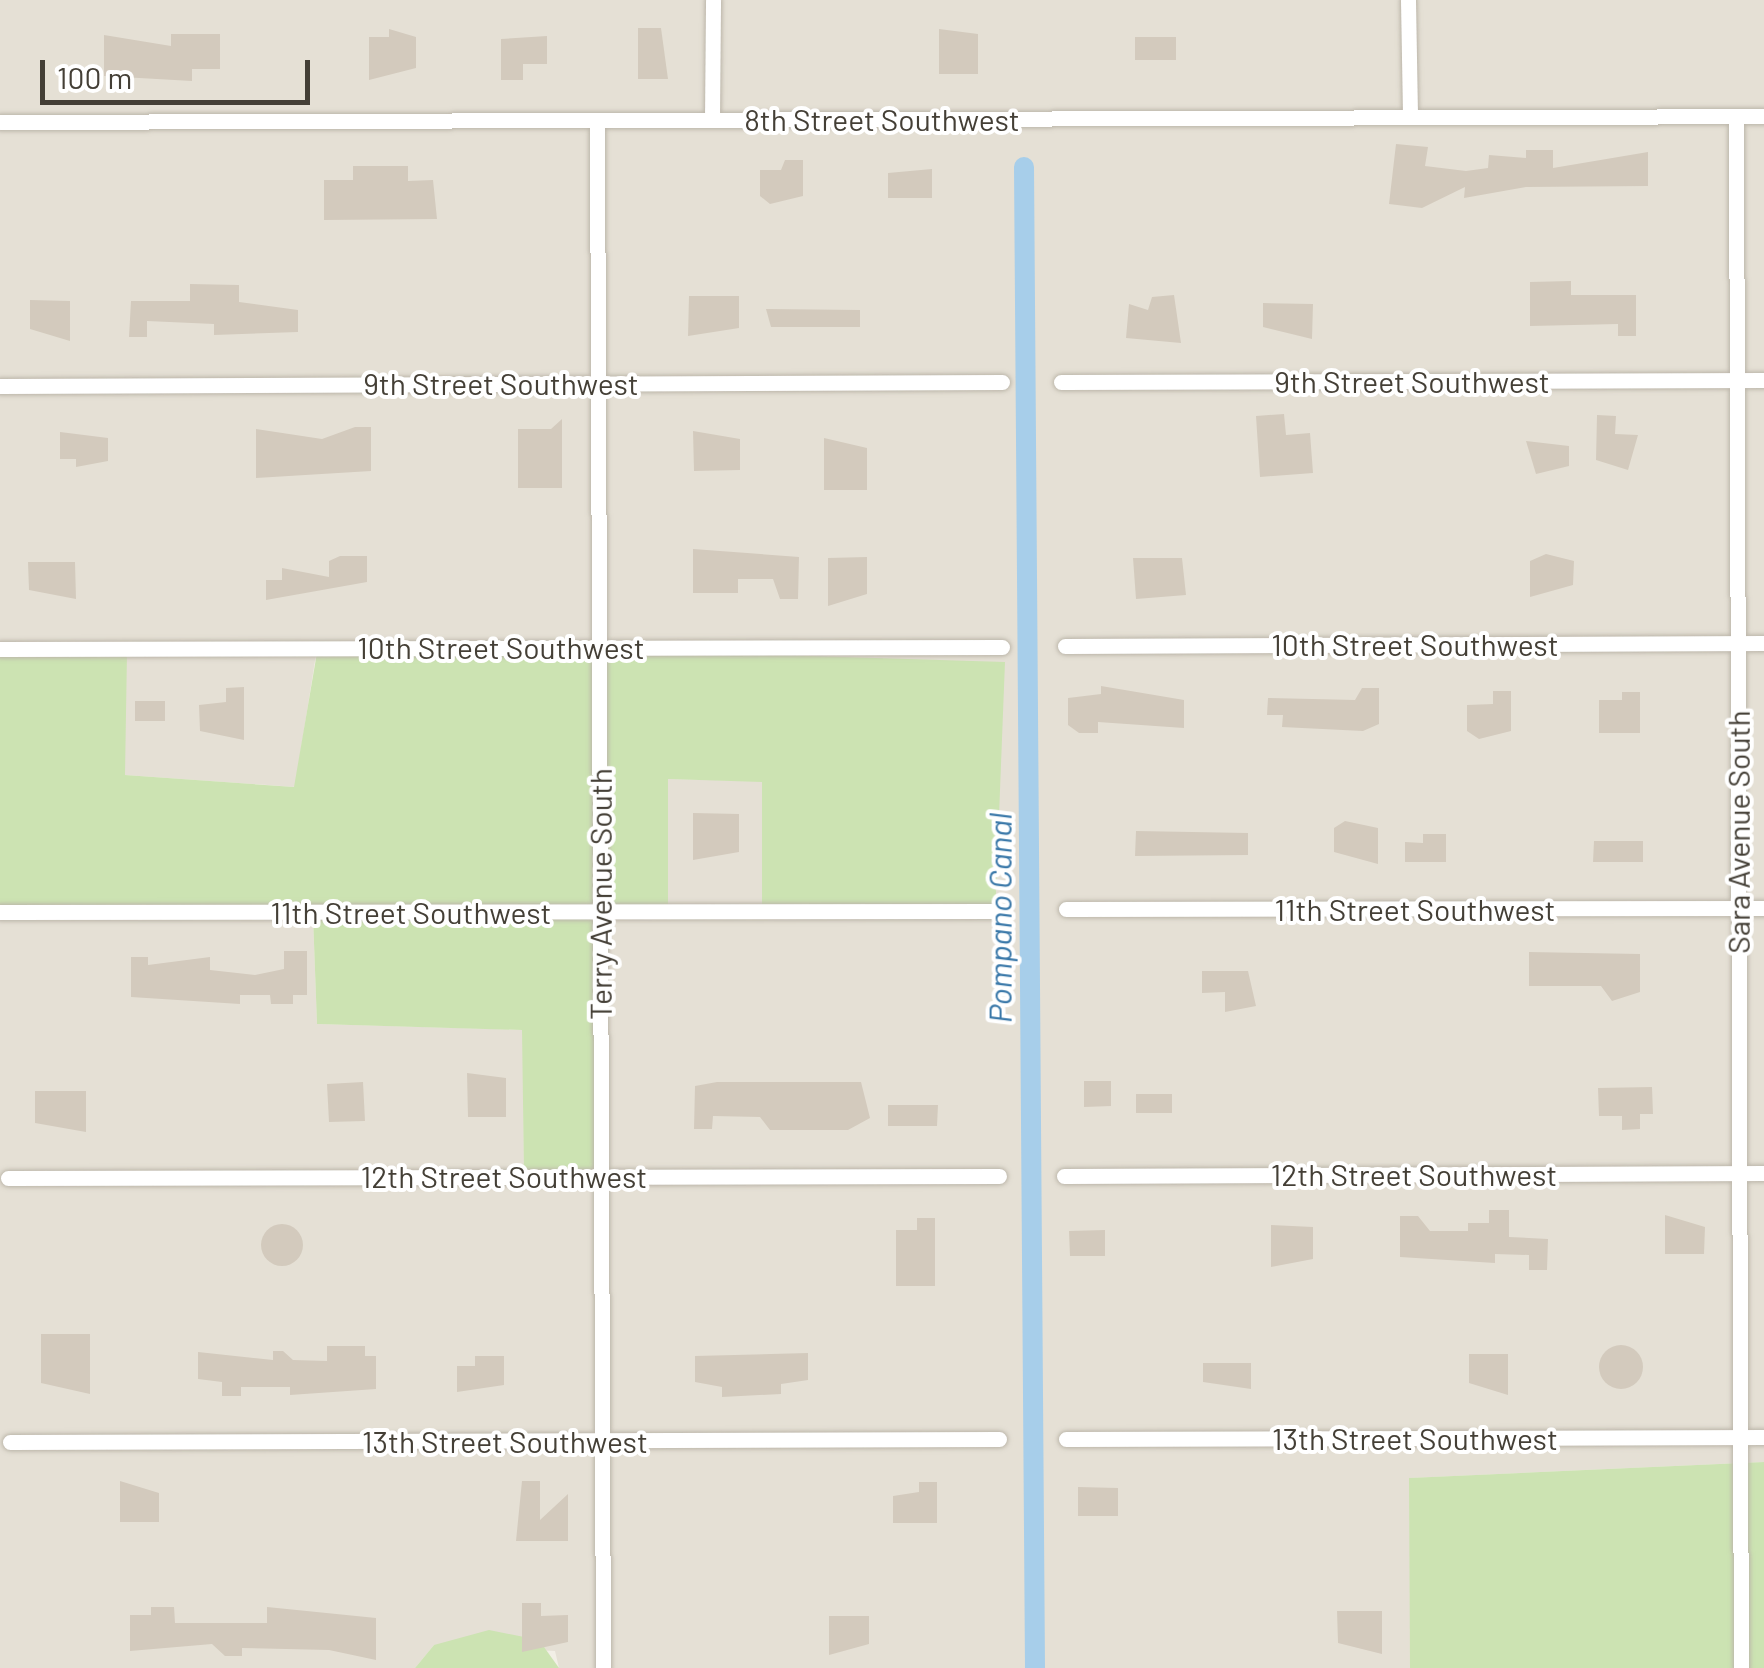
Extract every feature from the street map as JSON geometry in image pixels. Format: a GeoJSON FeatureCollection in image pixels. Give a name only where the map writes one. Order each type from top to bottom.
{"type":"FeatureCollection","features":[{"type":"Feature","properties":{"kind":"street"},"geometry":{"type":"LineString","coordinates":[[712,0],[712,120]]}},
{"type":"Feature","properties":{"kind":"street"},"geometry":{"type":"LineString","coordinates":[[1408,0],[1410,117]]}},
{"type":"Feature","properties":{"kind":"street","name":"Sara Avenue South"},"geometry":{"type":"LineString","coordinates":[[1736,116],[1741,1668]]}},
{"type":"Feature","properties":{"kind":"street","name":"8th Street Southwest"},"geometry":{"type":"LineString","coordinates":[[0,122],[1764,116]]}},
{"type":"Feature","properties":{"kind":"street","name":"Terry Avenue South"},"geometry":{"type":"LineString","coordinates":[[597,120],[602,1668]]}},
{"type":"Feature","properties":{"kind":"street","name":"9th Street Southwest"},"geometry":{"type":"LineString","coordinates":[[1060,382],[1764,380]]}},
{"type":"Feature","properties":{"kind":"street","name":"9th Street Southwest"},"geometry":{"type":"LineString","coordinates":[[0,386],[1002,382]]}},
{"type":"Feature","properties":{"kind":"street","name":"10th Street Southwest"},"geometry":{"type":"LineString","coordinates":[[1065,646],[1764,644]]}},
{"type":"Feature","properties":{"kind":"street","name":"10th Street Southwest"},"geometry":{"type":"LineString","coordinates":[[0,649],[1002,647]]}},
{"type":"Feature","properties":{"kind":"street","name":"11th Street Southwest"},"geometry":{"type":"LineString","coordinates":[[1066,909],[1764,908]]}},
{"type":"Feature","properties":{"kind":"street","name":"11th Street Southwest"},"geometry":{"type":"LineString","coordinates":[[0,912],[1002,911]]}},
{"type":"Feature","properties":{"kind":"street","name":"12th Street Southwest"},"geometry":{"type":"LineString","coordinates":[[1064,1176],[1764,1173]]}},
{"type":"Feature","properties":{"kind":"street","name":"12th Street Southwest"},"geometry":{"type":"LineString","coordinates":[[8,1178],[1000,1176]]}},
{"type":"Feature","properties":{"kind":"street","name":"13th Street Southwest"},"geometry":{"type":"LineString","coordinates":[[1066,1440],[1764,1436]]}},
{"type":"Feature","properties":{"kind":"street","name":"13th Street Southwest"},"geometry":{"type":"LineString","coordinates":[[10,1442],[999,1440]]}},
{"type":"Feature","properties":{"kind":"shaded area"},"geometry":{"type":"Polygon","coordinates":[[[0,0],[1764,0],[1764,1462],[1410,1478],[1410,1668],[559,1668],[555,1651],[434,1645],[415,1668],[0,1668],[0,913],[313,916],[317,1024],[523,1030],[524,1176],[599,908],[668,907],[668,779],[762,781],[1005,663],[318,642],[295,787],[125,775],[0,651],[0,0]]]}},
{"type":"Feature","properties":{"kind":"green space"},"geometry":{"type":"Polygon","coordinates":[[[319,641],[1005,662],[995,919],[762,914],[762,782],[668,779],[668,907],[600,908],[600,1183],[524,1176],[522,1030],[317,1024],[313,916],[0,913],[0,651],[127,653],[125,775],[294,787],[319,641]]]}},
{"type":"Feature","properties":{"kind":"green space"},"geometry":{"type":"Polygon","coordinates":[[[1764,1462],[1764,1668],[1410,1668],[1409,1478],[1764,1462]]]}},
{"type":"Feature","properties":{"kind":"green space"},"geometry":{"type":"Polygon","coordinates":[[[489,1630],[539,1640],[559,1668],[415,1668],[434,1645],[489,1630]]]}},
{"type":"Feature","properties":{"kind":"building"},"geometry":{"type":"Polygon","coordinates":[[[638,28],[661,28],[668,79],[638,79],[638,28]]]}},
{"type":"Feature","properties":{"kind":"building"},"geometry":{"type":"Polygon","coordinates":[[[389,29],[416,37],[416,68],[369,80],[369,37],[389,37],[389,29]]]}},
{"type":"Feature","properties":{"kind":"building"},"geometry":{"type":"Polygon","coordinates":[[[939,29],[978,34],[978,74],[939,74],[939,29]]]}},
{"type":"Feature","properties":{"kind":"building"},"geometry":{"type":"Polygon","coordinates":[[[171,34],[220,34],[220,69],[192,69],[192,81],[104,76],[104,35],[171,46],[171,34]]]}},
{"type":"Feature","properties":{"kind":"building"},"geometry":{"type":"Polygon","coordinates":[[[547,36],[547,64],[523,64],[523,80],[501,80],[501,39],[547,36]]]}},
{"type":"Feature","properties":{"kind":"building"},"geometry":{"type":"Polygon","coordinates":[[[1135,37],[1176,37],[1176,60],[1135,60],[1135,37]]]}},
{"type":"Feature","properties":{"kind":"building"},"geometry":{"type":"Polygon","coordinates":[[[1396,144],[1428,147],[1425,166],[1466,171],[1488,168],[1489,155],[1526,158],[1526,150],[1553,150],[1553,168],[1648,152],[1648,186],[1526,187],[1464,198],[1465,187],[1422,208],[1389,204],[1396,144]]]}},
{"type":"Feature","properties":{"kind":"building"},"geometry":{"type":"Polygon","coordinates":[[[785,160],[803,160],[803,196],[770,204],[760,196],[760,170],[781,170],[785,160]]]}},
{"type":"Feature","properties":{"kind":"building"},"geometry":{"type":"Polygon","coordinates":[[[353,166],[408,166],[408,181],[433,180],[437,219],[324,220],[324,180],[353,180],[353,166]]]}},
{"type":"Feature","properties":{"kind":"building"},"geometry":{"type":"Polygon","coordinates":[[[932,169],[932,198],[888,198],[888,173],[932,169]]]}},
{"type":"Feature","properties":{"kind":"building"},"geometry":{"type":"Polygon","coordinates":[[[1571,281],[1571,295],[1636,295],[1636,336],[1618,336],[1618,324],[1530,326],[1530,282],[1571,281]]]}},
{"type":"Feature","properties":{"kind":"building"},"geometry":{"type":"Polygon","coordinates":[[[190,284],[239,285],[239,302],[298,310],[298,332],[214,335],[214,324],[147,321],[147,337],[129,337],[131,301],[190,301],[190,284]]]}},
{"type":"Feature","properties":{"kind":"building"},"geometry":{"type":"Polygon","coordinates":[[[1174,295],[1181,343],[1126,338],[1129,304],[1148,310],[1152,297],[1174,295]]]}},
{"type":"Feature","properties":{"kind":"building"},"geometry":{"type":"Polygon","coordinates":[[[689,296],[739,296],[739,328],[688,336],[689,296]]]}},
{"type":"Feature","properties":{"kind":"building"},"geometry":{"type":"Polygon","coordinates":[[[30,300],[70,301],[70,341],[30,329],[30,300]]]}},
{"type":"Feature","properties":{"kind":"building"},"geometry":{"type":"Polygon","coordinates":[[[1263,303],[1313,304],[1312,339],[1263,327],[1263,303]]]}},
{"type":"Feature","properties":{"kind":"building"},"geometry":{"type":"Polygon","coordinates":[[[766,309],[860,310],[860,327],[771,327],[766,309]]]}},
{"type":"Feature","properties":{"kind":"building"},"geometry":{"type":"Polygon","coordinates":[[[1284,414],[1286,435],[1310,433],[1313,473],[1260,477],[1256,416],[1284,414]]]}},
{"type":"Feature","properties":{"kind":"building"},"geometry":{"type":"Polygon","coordinates":[[[1597,415],[1616,416],[1615,434],[1638,435],[1628,470],[1596,460],[1597,415]]]}},
{"type":"Feature","properties":{"kind":"building"},"geometry":{"type":"Polygon","coordinates":[[[562,419],[562,488],[518,488],[518,429],[551,429],[562,419]]]}},
{"type":"Feature","properties":{"kind":"building"},"geometry":{"type":"Polygon","coordinates":[[[355,427],[371,427],[371,471],[256,478],[256,429],[322,439],[355,427]]]}},
{"type":"Feature","properties":{"kind":"building"},"geometry":{"type":"Polygon","coordinates":[[[693,431],[740,439],[740,470],[694,471],[693,431]]]}},
{"type":"Feature","properties":{"kind":"building"},"geometry":{"type":"Polygon","coordinates":[[[60,432],[108,438],[108,461],[76,467],[76,459],[60,459],[60,432]]]}},
{"type":"Feature","properties":{"kind":"building"},"geometry":{"type":"Polygon","coordinates":[[[824,438],[867,448],[867,490],[824,490],[824,438]]]}},
{"type":"Feature","properties":{"kind":"building"},"geometry":{"type":"Polygon","coordinates":[[[1526,441],[1569,446],[1569,466],[1536,474],[1526,441]]]}},
{"type":"Feature","properties":{"kind":"building"},"geometry":{"type":"Polygon","coordinates":[[[693,549],[799,557],[798,599],[780,599],[773,579],[738,579],[738,593],[693,593],[693,549]]]}},
{"type":"Feature","properties":{"kind":"building"},"geometry":{"type":"Polygon","coordinates":[[[1546,554],[1574,561],[1573,585],[1530,597],[1530,561],[1546,554]]]}},
{"type":"Feature","properties":{"kind":"building"},"geometry":{"type":"Polygon","coordinates":[[[340,556],[367,556],[367,582],[266,600],[266,580],[282,580],[282,568],[329,577],[329,561],[340,556]]]}},
{"type":"Feature","properties":{"kind":"building"},"geometry":{"type":"Polygon","coordinates":[[[867,557],[867,594],[828,606],[828,558],[867,557]]]}},
{"type":"Feature","properties":{"kind":"building"},"geometry":{"type":"Polygon","coordinates":[[[1133,558],[1182,558],[1186,595],[1136,599],[1133,558]]]}},
{"type":"Feature","properties":{"kind":"building"},"geometry":{"type":"Polygon","coordinates":[[[28,562],[75,562],[76,599],[29,590],[28,562]]]}},
{"type":"Feature","properties":{"kind":"building"},"geometry":{"type":"Polygon","coordinates":[[[1101,686],[1184,700],[1184,728],[1098,722],[1098,733],[1079,733],[1068,725],[1068,698],[1101,694],[1101,686]]]}},
{"type":"Feature","properties":{"kind":"building"},"geometry":{"type":"Polygon","coordinates":[[[244,687],[244,740],[200,731],[199,705],[226,702],[226,688],[244,687]]]}},
{"type":"Feature","properties":{"kind":"building"},"geometry":{"type":"Polygon","coordinates":[[[1362,688],[1379,688],[1379,724],[1363,731],[1282,727],[1283,715],[1267,715],[1268,698],[1355,700],[1362,688]]]}},
{"type":"Feature","properties":{"kind":"building"},"geometry":{"type":"Polygon","coordinates":[[[1493,691],[1511,691],[1511,731],[1479,739],[1467,731],[1467,705],[1493,704],[1493,691]]]}},
{"type":"Feature","properties":{"kind":"building"},"geometry":{"type":"Polygon","coordinates":[[[1622,692],[1640,692],[1640,733],[1599,733],[1599,700],[1622,700],[1622,692]]]}},
{"type":"Feature","properties":{"kind":"building"},"geometry":{"type":"Polygon","coordinates":[[[135,701],[165,701],[165,721],[135,721],[135,701]]]}},
{"type":"Feature","properties":{"kind":"building"},"geometry":{"type":"Polygon","coordinates":[[[693,813],[739,814],[739,852],[693,860],[693,813]]]}},
{"type":"Feature","properties":{"kind":"building"},"geometry":{"type":"Polygon","coordinates":[[[1345,821],[1378,828],[1378,864],[1334,852],[1334,828],[1345,821]]]}},
{"type":"Feature","properties":{"kind":"building"},"geometry":{"type":"Polygon","coordinates":[[[1136,831],[1248,833],[1248,855],[1135,856],[1136,831]]]}},
{"type":"Feature","properties":{"kind":"building"},"geometry":{"type":"Polygon","coordinates":[[[1423,834],[1446,834],[1446,862],[1405,862],[1405,842],[1423,843],[1423,834]]]}},
{"type":"Feature","properties":{"kind":"building"},"geometry":{"type":"Polygon","coordinates":[[[1594,841],[1643,841],[1643,862],[1593,862],[1594,841]]]}},
{"type":"Feature","properties":{"kind":"building"},"geometry":{"type":"Polygon","coordinates":[[[284,951],[307,951],[307,995],[293,995],[293,1004],[271,1004],[270,995],[240,995],[240,1004],[131,997],[131,957],[148,957],[148,965],[210,957],[210,970],[255,975],[284,969],[284,951]]]}},
{"type":"Feature","properties":{"kind":"building"},"geometry":{"type":"Polygon","coordinates":[[[1529,952],[1640,954],[1640,992],[1612,1001],[1601,986],[1529,986],[1529,952]]]}},
{"type":"Feature","properties":{"kind":"building"},"geometry":{"type":"Polygon","coordinates":[[[1202,971],[1248,971],[1256,1006],[1225,1012],[1225,992],[1202,993],[1202,971]]]}},
{"type":"Feature","properties":{"kind":"building"},"geometry":{"type":"Polygon","coordinates":[[[467,1073],[506,1078],[506,1117],[468,1117],[467,1073]]]}},
{"type":"Feature","properties":{"kind":"building"},"geometry":{"type":"Polygon","coordinates":[[[1084,1081],[1111,1081],[1111,1106],[1084,1107],[1084,1081]]]}},
{"type":"Feature","properties":{"kind":"building"},"geometry":{"type":"Polygon","coordinates":[[[363,1082],[365,1121],[329,1122],[327,1084],[363,1082]]]}},
{"type":"Feature","properties":{"kind":"building"},"geometry":{"type":"Polygon","coordinates":[[[717,1082],[861,1082],[870,1118],[848,1130],[770,1130],[760,1117],[713,1116],[712,1129],[694,1129],[695,1086],[717,1082]]]}},
{"type":"Feature","properties":{"kind":"building"},"geometry":{"type":"Polygon","coordinates":[[[1652,1087],[1653,1114],[1640,1114],[1640,1129],[1622,1130],[1622,1116],[1599,1116],[1598,1088],[1652,1087]]]}},
{"type":"Feature","properties":{"kind":"building"},"geometry":{"type":"Polygon","coordinates":[[[35,1091],[86,1091],[86,1132],[35,1123],[35,1091]]]}},
{"type":"Feature","properties":{"kind":"building"},"geometry":{"type":"Polygon","coordinates":[[[1136,1094],[1172,1094],[1172,1113],[1136,1113],[1136,1094]]]}},
{"type":"Feature","properties":{"kind":"building"},"geometry":{"type":"Polygon","coordinates":[[[888,1105],[938,1105],[937,1126],[888,1126],[888,1105]]]}},
{"type":"Feature","properties":{"kind":"building"},"geometry":{"type":"Polygon","coordinates":[[[1489,1210],[1509,1210],[1509,1237],[1548,1239],[1547,1270],[1529,1270],[1529,1255],[1495,1254],[1495,1263],[1400,1257],[1400,1216],[1418,1216],[1430,1231],[1468,1231],[1468,1223],[1489,1223],[1489,1210]]]}},
{"type":"Feature","properties":{"kind":"building"},"geometry":{"type":"Polygon","coordinates":[[[1665,1215],[1705,1227],[1704,1254],[1665,1254],[1665,1215]]]}},
{"type":"Feature","properties":{"kind":"building"},"geometry":{"type":"Polygon","coordinates":[[[917,1218],[935,1218],[935,1286],[896,1286],[896,1230],[917,1230],[917,1218]]]}},
{"type":"Feature","properties":{"kind":"building"},"geometry":{"type":"Polygon","coordinates":[[[282,1224],[297,1230],[303,1245],[297,1260],[282,1266],[267,1260],[261,1245],[267,1230],[282,1224]]]}},
{"type":"Feature","properties":{"kind":"building"},"geometry":{"type":"Polygon","coordinates":[[[1271,1225],[1313,1227],[1313,1259],[1271,1267],[1271,1225]]]}},
{"type":"Feature","properties":{"kind":"building"},"geometry":{"type":"Polygon","coordinates":[[[1105,1230],[1105,1256],[1070,1256],[1069,1231],[1105,1230]]]}},
{"type":"Feature","properties":{"kind":"building"},"geometry":{"type":"Polygon","coordinates":[[[41,1334],[90,1334],[90,1394],[41,1383],[41,1334]]]}},
{"type":"Feature","properties":{"kind":"building"},"geometry":{"type":"Polygon","coordinates":[[[1621,1345],[1636,1352],[1643,1367],[1636,1382],[1621,1389],[1606,1382],[1599,1367],[1606,1352],[1621,1345]]]}},
{"type":"Feature","properties":{"kind":"building"},"geometry":{"type":"Polygon","coordinates":[[[327,1346],[365,1346],[365,1356],[376,1356],[376,1389],[290,1395],[290,1387],[241,1387],[241,1396],[222,1396],[222,1382],[198,1379],[198,1352],[273,1360],[273,1351],[283,1351],[293,1360],[327,1361],[327,1346]]]}},
{"type":"Feature","properties":{"kind":"building"},"geometry":{"type":"Polygon","coordinates":[[[808,1353],[808,1380],[781,1384],[781,1394],[722,1397],[722,1387],[695,1382],[695,1356],[808,1353]]]}},
{"type":"Feature","properties":{"kind":"building"},"geometry":{"type":"Polygon","coordinates":[[[1469,1354],[1508,1354],[1508,1395],[1469,1383],[1469,1354]]]}},
{"type":"Feature","properties":{"kind":"building"},"geometry":{"type":"Polygon","coordinates":[[[475,1356],[504,1356],[504,1385],[457,1392],[457,1366],[475,1366],[475,1356]]]}},
{"type":"Feature","properties":{"kind":"building"},"geometry":{"type":"Polygon","coordinates":[[[1203,1363],[1251,1363],[1251,1389],[1203,1382],[1203,1363]]]}},
{"type":"Feature","properties":{"kind":"building"},"geometry":{"type":"Polygon","coordinates":[[[120,1481],[159,1493],[159,1522],[120,1522],[120,1481]]]}},
{"type":"Feature","properties":{"kind":"building"},"geometry":{"type":"Polygon","coordinates":[[[522,1481],[540,1481],[540,1520],[568,1494],[568,1541],[516,1541],[522,1481]]]}},
{"type":"Feature","properties":{"kind":"building"},"geometry":{"type":"Polygon","coordinates":[[[919,1482],[937,1482],[937,1523],[893,1523],[893,1496],[919,1492],[919,1482]]]}},
{"type":"Feature","properties":{"kind":"building"},"geometry":{"type":"Polygon","coordinates":[[[1078,1487],[1118,1488],[1118,1516],[1078,1516],[1078,1487]]]}},
{"type":"Feature","properties":{"kind":"building"},"geometry":{"type":"Polygon","coordinates":[[[522,1603],[541,1603],[541,1616],[568,1615],[568,1642],[522,1652],[522,1603]]]}},
{"type":"Feature","properties":{"kind":"building"},"geometry":{"type":"Polygon","coordinates":[[[151,1607],[174,1607],[175,1623],[267,1623],[267,1607],[376,1618],[376,1660],[329,1650],[242,1648],[242,1656],[225,1656],[212,1644],[130,1651],[130,1615],[151,1615],[151,1607]]]}},
{"type":"Feature","properties":{"kind":"building"},"geometry":{"type":"Polygon","coordinates":[[[1337,1611],[1382,1611],[1382,1654],[1338,1643],[1337,1611]]]}},
{"type":"Feature","properties":{"kind":"building"},"geometry":{"type":"Polygon","coordinates":[[[829,1616],[869,1616],[869,1644],[829,1655],[829,1616]]]}},
{"type":"Feature","properties":{"kind":"waterway","name":"Pompano Canal"},"geometry":{"type":"LineString","coordinates":[[1024,167],[1035,1668]]}}]}
